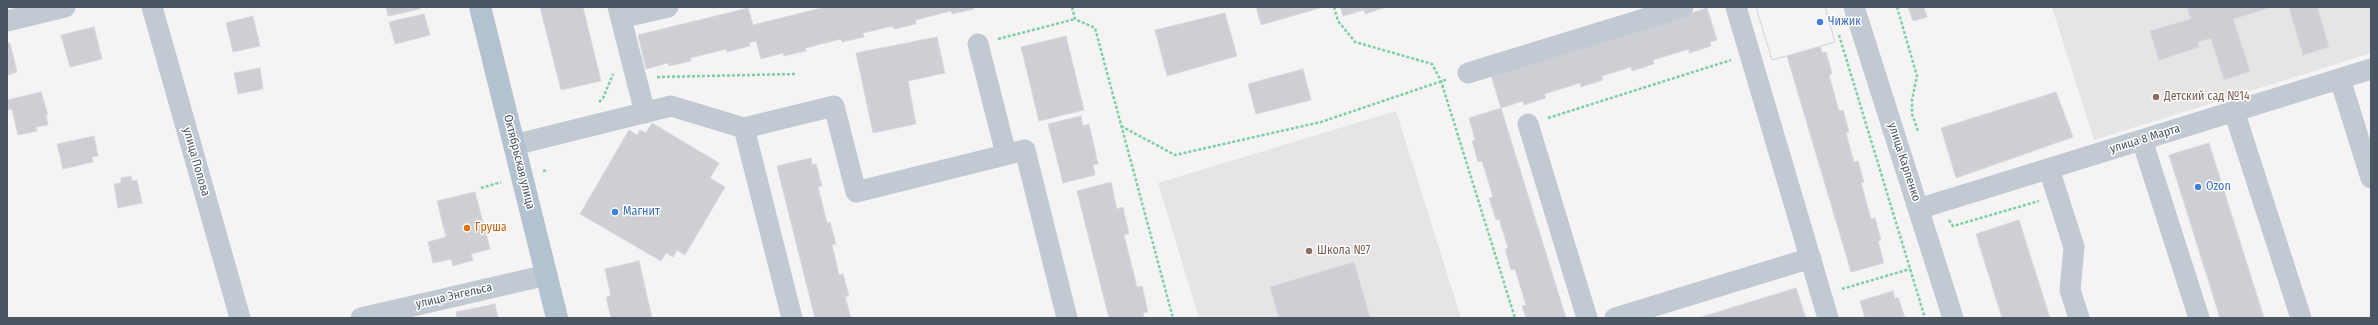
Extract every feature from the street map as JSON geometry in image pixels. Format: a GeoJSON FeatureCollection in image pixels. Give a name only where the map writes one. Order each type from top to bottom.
{"type":"FeatureCollection","features":[{"type":"Feature","properties":{"kind":"main road","name":"Октябрьская улица"},"geometry":{"type":"LineString","coordinates":[[480,7],[557,318]]}},
{"type":"Feature","properties":{"kind":"street"},"geometry":{"type":"LineString","coordinates":[[7,21],[65,7]]}},
{"type":"Feature","properties":{"kind":"street","name":"улица Попова"},"geometry":{"type":"LineString","coordinates":[[152,7],[240,318]]}},
{"type":"Feature","properties":{"kind":"street"},"geometry":{"type":"LineString","coordinates":[[645,113],[620,13],[668,7]]}},
{"type":"Feature","properties":{"kind":"street"},"geometry":{"type":"LineString","coordinates":[[1468,73],[1683,7]]}},
{"type":"Feature","properties":{"kind":"street"},"geometry":{"type":"LineString","coordinates":[[1736,7],[1828,318]]}},
{"type":"Feature","properties":{"kind":"street","name":"улица Карпенко"},"geometry":{"type":"LineString","coordinates":[[1854,7],[1953,318]]}},
{"type":"Feature","properties":{"kind":"street"},"geometry":{"type":"LineString","coordinates":[[978,44],[1006,154]]}},
{"type":"Feature","properties":{"kind":"street","name":"улица 8 Марта"},"geometry":{"type":"LineString","coordinates":[[1918,210],[2371,69]]}},
{"type":"Feature","properties":{"kind":"street"},"geometry":{"type":"LineString","coordinates":[[2340,79],[2371,178]]}},
{"type":"Feature","properties":{"kind":"street"},"geometry":{"type":"LineString","coordinates":[[514,146],[671,106],[744,128],[834,106],[856,192],[1025,150],[1067,318]]}},
{"type":"Feature","properties":{"kind":"street"},"geometry":{"type":"LineString","coordinates":[[2234,112],[2301,318]]}},
{"type":"Feature","properties":{"kind":"street"},"geometry":{"type":"LineString","coordinates":[[1528,124],[1587,318]]}},
{"type":"Feature","properties":{"kind":"street"},"geometry":{"type":"LineString","coordinates":[[744,128],[792,318]]}},
{"type":"Feature","properties":{"kind":"street"},"geometry":{"type":"LineString","coordinates":[[2142,140],[2199,318]]}},
{"type":"Feature","properties":{"kind":"street"},"geometry":{"type":"LineString","coordinates":[[2049,169],[2074,246],[2070,290],[2079,318]]}},
{"type":"Feature","properties":{"kind":"street"},"geometry":{"type":"LineString","coordinates":[[1615,318],[1810,258]]}},
{"type":"Feature","properties":{"kind":"street","name":"улица Энгельса"},"geometry":{"type":"LineString","coordinates":[[361,318],[546,274]]}},
{"type":"Feature","properties":{"kind":"path"},"geometry":{"type":"LineString","coordinates":[[1072,7],[1075,19]]}},
{"type":"Feature","properties":{"kind":"path"},"geometry":{"type":"LineString","coordinates":[[1334,7],[1338,20],[1355,42],[1432,64],[1441,81],[1515,318]]}},
{"type":"Feature","properties":{"kind":"path"},"geometry":{"type":"LineString","coordinates":[[1897,7],[1917,76],[1912,100],[1912,114]]}},
{"type":"Feature","properties":{"kind":"path"},"geometry":{"type":"LineString","coordinates":[[978,44],[1075,19],[1095,28],[1173,318]]}},
{"type":"Feature","properties":{"kind":"path"},"geometry":{"type":"LineString","coordinates":[[1838,33],[1925,318]]}},
{"type":"Feature","properties":{"kind":"path"},"geometry":{"type":"LineString","coordinates":[[1528,124],[1750,54]]}},
{"type":"Feature","properties":{"kind":"path"},"geometry":{"type":"LineString","coordinates":[[594,106],[603,98],[613,77],[614,70]]}},
{"type":"Feature","properties":{"kind":"path"},"geometry":{"type":"LineString","coordinates":[[1121,126],[1175,156],[1321,122],[1468,73]]}},
{"type":"Feature","properties":{"kind":"path"},"geometry":{"type":"LineString","coordinates":[[613,77],[796,74]]}},
{"type":"Feature","properties":{"kind":"path"},"geometry":{"type":"LineString","coordinates":[[1953,226],[2047,198]]}},
{"type":"Feature","properties":{"kind":"path"},"geometry":{"type":"LineString","coordinates":[[1821,295],[1910,269]]}},
{"type":"Feature","properties":{"kind":"shaded area","name":"Детский сад №14"},"geometry":{"type":"Polygon","coordinates":[[[2052,7],[2371,7],[2371,53],[2094,140],[2052,7]]]}},
{"type":"Feature","properties":{"kind":"shaded area","name":"Школа №7"},"geometry":{"type":"Polygon","coordinates":[[[1396,111],[1461,318],[1199,318],[1158,183],[1396,111]]]}},
{"type":"Feature","properties":{"kind":"building"},"geometry":{"type":"Polygon","coordinates":[[[386,7],[420,7],[420,9],[388,16],[386,7]]]}},
{"type":"Feature","properties":{"kind":"building"},"geometry":{"type":"Polygon","coordinates":[[[540,7],[583,7],[601,81],[561,90],[540,7]]]}},
{"type":"Feature","properties":{"kind":"building"},"geometry":{"type":"Polygon","coordinates":[[[826,7],[974,7],[974,9],[952,14],[951,11],[915,20],[916,24],[894,29],[893,26],[863,33],[864,37],[842,42],[841,39],[805,48],[806,51],[784,56],[783,53],[761,59],[756,41],[749,43],[750,46],[727,52],[726,49],[690,58],[691,61],[669,66],[668,63],[646,69],[638,35],[748,8],[753,25],[826,7]]]}},
{"type":"Feature","properties":{"kind":"building"},"geometry":{"type":"Polygon","coordinates":[[[1256,7],[1319,7],[1320,8],[1261,25],[1256,7]]]}},
{"type":"Feature","properties":{"kind":"building"},"geometry":{"type":"Polygon","coordinates":[[[1340,7],[1386,7],[1365,14],[1364,10],[1343,16],[1340,7]]]}},
{"type":"Feature","properties":{"kind":"building"},"geometry":{"type":"Polygon","coordinates":[[[1756,7],[1825,7],[1835,42],[1820,46],[1822,53],[1826,52],[1832,74],[1829,75],[1839,111],[1843,110],[1849,132],[1846,133],[1854,162],[1858,161],[1864,182],[1861,183],[1871,219],[1875,218],[1881,240],[1878,241],[1884,263],[1851,272],[1787,56],[1772,60],[1756,7]]]}},
{"type":"Feature","properties":{"kind":"building"},"geometry":{"type":"Polygon","coordinates":[[[1756,7],[1825,7],[1835,42],[1772,60],[1756,7]]]}},
{"type":"Feature","properties":{"kind":"building"},"geometry":{"type":"Polygon","coordinates":[[[1908,7],[1926,7],[1924,8],[1927,17],[1913,21],[1908,7]]]}},
{"type":"Feature","properties":{"kind":"building"},"geometry":{"type":"Polygon","coordinates":[[[2187,7],[2271,7],[2233,19],[2250,71],[2224,80],[2211,38],[2198,42],[2199,47],[2159,60],[2150,31],[2191,19],[2187,7]]]}},
{"type":"Feature","properties":{"kind":"building"},"geometry":{"type":"Polygon","coordinates":[[[2289,7],[2317,7],[2329,47],[2303,55],[2289,7]]]}},
{"type":"Feature","properties":{"kind":"building"},"geometry":{"type":"Polygon","coordinates":[[[1707,8],[1717,40],[1710,42],[1711,46],[1689,53],[1689,49],[1653,60],[1654,64],[1632,71],[1631,67],[1602,76],[1603,80],[1581,87],[1580,83],[1544,94],[1546,98],[1524,105],[1523,101],[1501,108],[1491,75],[1707,8]]]}},
{"type":"Feature","properties":{"kind":"building"},"geometry":{"type":"Polygon","coordinates":[[[1225,13],[1237,56],[1167,76],[1155,30],[1225,13]]]}},
{"type":"Feature","properties":{"kind":"building"},"geometry":{"type":"Polygon","coordinates":[[[424,14],[430,35],[395,44],[389,22],[424,14]]]}},
{"type":"Feature","properties":{"kind":"building"},"geometry":{"type":"Polygon","coordinates":[[[253,16],[260,46],[233,52],[226,23],[253,16]]]}},
{"type":"Feature","properties":{"kind":"building"},"geometry":{"type":"Polygon","coordinates":[[[94,27],[102,59],[70,67],[61,35],[94,27]]]}},
{"type":"Feature","properties":{"kind":"building"},"geometry":{"type":"Polygon","coordinates":[[[1066,36],[1084,110],[1039,121],[1021,47],[1066,36]]]}},
{"type":"Feature","properties":{"kind":"building"},"geometry":{"type":"Polygon","coordinates":[[[937,37],[945,73],[908,81],[916,124],[873,133],[856,53],[937,37]]]}},
{"type":"Feature","properties":{"kind":"building"},"geometry":{"type":"Polygon","coordinates":[[[7,43],[10,43],[17,72],[7,75],[7,43]]]}},
{"type":"Feature","properties":{"kind":"building"},"geometry":{"type":"Polygon","coordinates":[[[260,68],[263,89],[238,94],[234,73],[260,68]]]}},
{"type":"Feature","properties":{"kind":"building"},"geometry":{"type":"Polygon","coordinates":[[[1303,69],[1311,100],[1256,114],[1248,84],[1303,69]]]}},
{"type":"Feature","properties":{"kind":"building"},"geometry":{"type":"Polygon","coordinates":[[[41,92],[48,115],[46,115],[48,125],[36,127],[37,131],[18,135],[12,109],[9,110],[7,100],[41,92]]]}},
{"type":"Feature","properties":{"kind":"building"},"geometry":{"type":"Polygon","coordinates":[[[2056,92],[2073,137],[1956,178],[1941,128],[2056,92]]]}},
{"type":"Feature","properties":{"kind":"building"},"geometry":{"type":"Polygon","coordinates":[[[1501,108],[1566,318],[1526,318],[1522,306],[1526,305],[1515,269],[1511,270],[1505,249],[1508,248],[1499,219],[1496,220],[1489,198],[1493,197],[1482,161],[1478,162],[1472,141],[1475,140],[1469,118],[1501,108]]]}},
{"type":"Feature","properties":{"kind":"building"},"geometry":{"type":"Polygon","coordinates":[[[1081,116],[1083,126],[1089,124],[1098,164],[1093,165],[1095,175],[1063,183],[1048,124],[1081,116]]]}},
{"type":"Feature","properties":{"kind":"building"},"geometry":{"type":"Polygon","coordinates":[[[652,123],[719,163],[710,178],[725,187],[685,255],[677,250],[673,257],[666,253],[661,261],[580,214],[629,130],[637,135],[640,130],[646,133],[652,123]]]}},
{"type":"Feature","properties":{"kind":"building"},"geometry":{"type":"Polygon","coordinates":[[[94,136],[98,156],[92,157],[93,162],[63,169],[57,144],[94,136]]]}},
{"type":"Feature","properties":{"kind":"building"},"geometry":{"type":"Polygon","coordinates":[[[2209,143],[2264,318],[2220,318],[2169,155],[2209,143]]]}},
{"type":"Feature","properties":{"kind":"building"},"geometry":{"type":"Polygon","coordinates":[[[811,158],[812,165],[816,164],[822,186],[818,187],[827,223],[830,222],[836,244],[832,245],[839,275],[843,274],[849,296],[845,296],[851,318],[815,318],[777,166],[811,158]]]}},
{"type":"Feature","properties":{"kind":"building"},"geometry":{"type":"Polygon","coordinates":[[[131,176],[132,181],[137,180],[142,203],[118,208],[114,184],[121,183],[121,178],[131,176]]]}},
{"type":"Feature","properties":{"kind":"building"},"geometry":{"type":"Polygon","coordinates":[[[1111,182],[1117,209],[1123,207],[1129,234],[1124,235],[1137,287],[1142,286],[1148,312],[1143,313],[1144,318],[1109,318],[1077,191],[1111,182]]]}},
{"type":"Feature","properties":{"kind":"building"},"geometry":{"type":"Polygon","coordinates":[[[475,192],[490,249],[471,254],[473,260],[453,266],[451,259],[433,263],[428,242],[446,237],[437,201],[475,192]]]}},
{"type":"Feature","properties":{"kind":"building"},"geometry":{"type":"Polygon","coordinates":[[[2019,220],[2050,318],[2002,318],[1976,234],[2019,220]]]}},
{"type":"Feature","properties":{"kind":"building"},"geometry":{"type":"Polygon","coordinates":[[[639,261],[652,318],[611,318],[606,297],[611,296],[605,269],[639,261]]]}},
{"type":"Feature","properties":{"kind":"building"},"geometry":{"type":"Polygon","coordinates":[[[1354,262],[1370,318],[1279,318],[1270,287],[1354,262]]]}},
{"type":"Feature","properties":{"kind":"building"},"geometry":{"type":"Polygon","coordinates":[[[1796,288],[1806,318],[1698,318],[1796,288]]]}},
{"type":"Feature","properties":{"kind":"building"},"geometry":{"type":"Polygon","coordinates":[[[1893,291],[1895,299],[1898,297],[1905,318],[1865,318],[1860,301],[1893,291]]]}},
{"type":"Feature","properties":{"kind":"building"},"geometry":{"type":"Polygon","coordinates":[[[495,304],[498,318],[457,318],[456,312],[495,304]]]}},
{"type":"Feature","properties":{"kind":"place","name":"Чижик"},"geometry":{"type":"Point","coordinates":[1820,22]}},
{"type":"Feature","properties":{"kind":"place","name":"Детский сад №14"},"geometry":{"type":"Point","coordinates":[2156,97]}},
{"type":"Feature","properties":{"kind":"place","name":"Ozon"},"geometry":{"type":"Point","coordinates":[2198,187]}},
{"type":"Feature","properties":{"kind":"place","name":"Магнит"},"geometry":{"type":"Point","coordinates":[615,212]}},
{"type":"Feature","properties":{"kind":"place","name":"Груша"},"geometry":{"type":"Point","coordinates":[467,228]}},
{"type":"Feature","properties":{"kind":"place","name":"Школа №7"},"geometry":{"type":"Point","coordinates":[1309,251]}}]}
